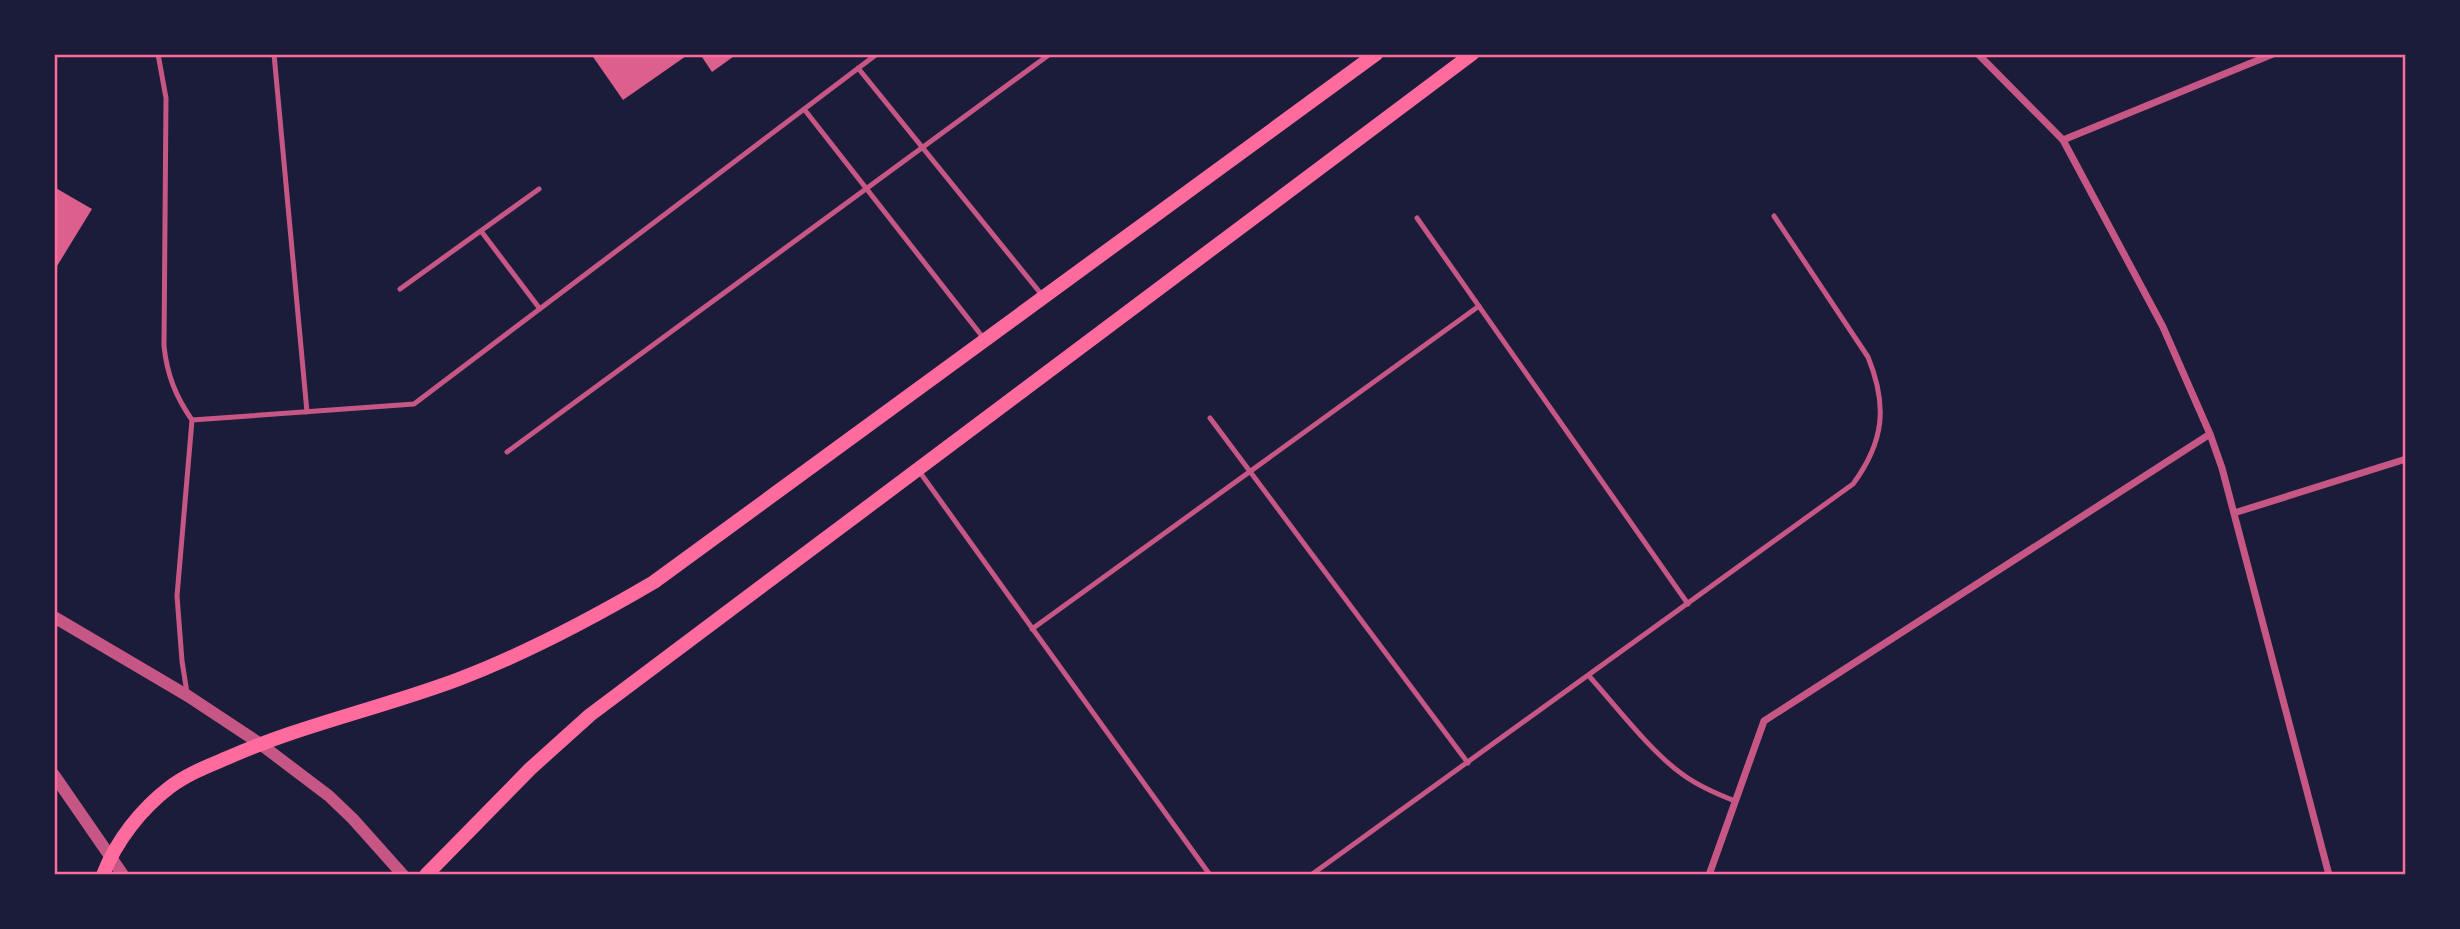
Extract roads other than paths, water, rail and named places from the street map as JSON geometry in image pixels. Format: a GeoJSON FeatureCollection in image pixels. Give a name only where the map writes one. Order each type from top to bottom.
{"type":"FeatureCollection","features":[{"type":"Feature","properties":{"kind":"main road"},"geometry":{"type":"LineString","coordinates":[[103,875],[110,856],[150,804],[172,785],[205,767],[259,743],[456,680],[523,654],[593,618],[654,582],[1376,54]]}},
{"type":"Feature","properties":{"kind":"main road"},"geometry":{"type":"LineString","coordinates":[[426,875],[530,769],[590,715],[1472,54]]}},
{"type":"Feature","properties":{"kind":"street"},"geometry":{"type":"LineString","coordinates":[[1978,54],[2063,140],[2163,327],[2210,434],[2234,513],[2329,875]]}},
{"type":"Feature","properties":{"kind":"street"},"geometry":{"type":"LineString","coordinates":[[2063,140],[2273,54]]}},
{"type":"Feature","properties":{"kind":"street"},"geometry":{"type":"LineString","coordinates":[[1709,875],[1764,721],[2210,434]]}},
{"type":"Feature","properties":{"kind":"street"},"geometry":{"type":"LineString","coordinates":[[2234,513],[2406,459]]}},
{"type":"Feature","properties":{"kind":"street"},"geometry":{"type":"LineString","coordinates":[[54,617],[188,696],[259,743],[328,796],[377,844],[403,875]]}},
{"type":"Feature","properties":{"kind":"street"},"geometry":{"type":"LineString","coordinates":[[54,775],[123,875]]}},
{"type":"Feature","properties":{"kind":"lane"},"geometry":{"type":"LineString","coordinates":[[158,54],[166,98],[164,346],[173,386],[192,420],[177,596],[182,661],[188,696]]}},
{"type":"Feature","properties":{"kind":"lane"},"geometry":{"type":"LineString","coordinates":[[274,54],[307,411]]}},
{"type":"Feature","properties":{"kind":"lane"},"geometry":{"type":"LineString","coordinates":[[192,420],[414,404],[877,54]]}},
{"type":"Feature","properties":{"kind":"lane"},"geometry":{"type":"LineString","coordinates":[[507,452],[1050,54]]}},
{"type":"Feature","properties":{"kind":"lane"},"geometry":{"type":"LineString","coordinates":[[858,68],[1044,298]]}},
{"type":"Feature","properties":{"kind":"lane"},"geometry":{"type":"LineString","coordinates":[[804,109],[985,340]]}},
{"type":"Feature","properties":{"kind":"lane"},"geometry":{"type":"LineString","coordinates":[[400,289],[539,189]]}},
{"type":"Feature","properties":{"kind":"lane"},"geometry":{"type":"LineString","coordinates":[[1311,875],[1853,484],[1866,467],[1881,424],[1877,378],[1868,357],[1774,216]]}},
{"type":"Feature","properties":{"kind":"lane"},"geometry":{"type":"LineString","coordinates":[[1417,218],[1688,604]]}},
{"type":"Feature","properties":{"kind":"lane"},"geometry":{"type":"LineString","coordinates":[[481,231],[540,309]]}},
{"type":"Feature","properties":{"kind":"lane"},"geometry":{"type":"LineString","coordinates":[[1032,629],[1479,306]]}},
{"type":"Feature","properties":{"kind":"lane"},"geometry":{"type":"LineString","coordinates":[[1210,418],[1468,763]]}},
{"type":"Feature","properties":{"kind":"lane"},"geometry":{"type":"LineString","coordinates":[[917,468],[1210,875]]}},
{"type":"Feature","properties":{"kind":"lane"},"geometry":{"type":"LineString","coordinates":[[1589,676],[1682,775],[1735,801]]}}]}
